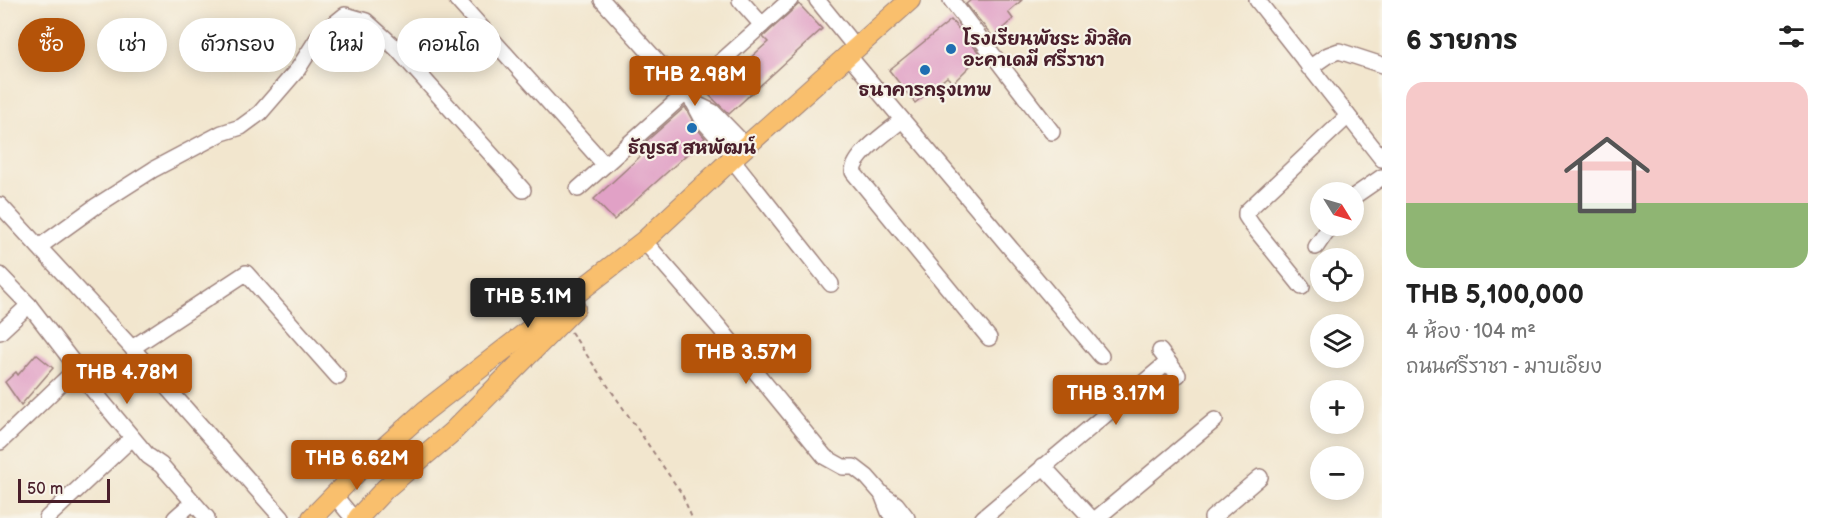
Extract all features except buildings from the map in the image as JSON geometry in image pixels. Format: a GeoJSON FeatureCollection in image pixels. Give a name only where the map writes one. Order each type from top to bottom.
{"type":"FeatureCollection","features":[{"type":"Feature","properties":{"kind":"main road"},"geometry":{"type":"LineString","coordinates":[[358,518],[385,489],[451,433],[638,246],[906,1]]}},
{"type":"Feature","properties":{"kind":"main road"},"geometry":{"type":"LineString","coordinates":[[312,518],[359,470],[425,411],[638,246]]}},
{"type":"Feature","properties":{"kind":"main road"},"geometry":{"type":"LineString","coordinates":[[359,470],[356,486],[363,495],[371,495],[385,489]]}},
{"type":"Feature","properties":{"kind":"street"},"geometry":{"type":"LineString","coordinates":[[457,0],[605,165]]}},
{"type":"Feature","properties":{"kind":"street"},"geometry":{"type":"LineString","coordinates":[[602,0],[690,98],[713,112],[738,154],[831,284]]}},
{"type":"Feature","properties":{"kind":"street"},"geometry":{"type":"LineString","coordinates":[[740,0],[762,25]]}},
{"type":"Feature","properties":{"kind":"street"},"geometry":{"type":"LineString","coordinates":[[578,189],[690,98],[790,0]]}},
{"type":"Feature","properties":{"kind":"street"},"geometry":{"type":"LineString","coordinates":[[818,0],[902,120],[1101,356]]}},
{"type":"Feature","properties":{"kind":"street"},"geometry":{"type":"LineString","coordinates":[[951,0],[1052,132]]}},
{"type":"Feature","properties":{"kind":"street"},"geometry":{"type":"LineString","coordinates":[[1257,0],[1382,159]]}},
{"type":"Feature","properties":{"kind":"street"},"geometry":{"type":"LineString","coordinates":[[39,247],[96,206],[154,169],[222,133],[242,127],[260,113],[298,69],[319,36],[345,15],[366,21],[397,49],[523,189]]}},
{"type":"Feature","properties":{"kind":"street"},"geometry":{"type":"LineString","coordinates":[[1309,68],[1328,55],[1339,51],[1382,65]]}},
{"type":"Feature","properties":{"kind":"street"},"geometry":{"type":"LineString","coordinates":[[1302,287],[1252,225],[1246,212],[1348,116]]}},
{"type":"Feature","properties":{"kind":"street"},"geometry":{"type":"LineString","coordinates":[[902,120],[861,156],[854,165],[853,172],[989,338]]}},
{"type":"Feature","properties":{"kind":"street"},"geometry":{"type":"LineString","coordinates":[[1364,189],[1382,177]]}},
{"type":"Feature","properties":{"kind":"street"},"geometry":{"type":"LineString","coordinates":[[0,205],[132,348],[282,518]]}},
{"type":"Feature","properties":{"kind":"street"},"geometry":{"type":"LineString","coordinates":[[1316,247],[1324,236]]}},
{"type":"Feature","properties":{"kind":"street"},"geometry":{"type":"LineString","coordinates":[[638,246],[719,327],[825,457],[843,467],[854,467],[896,504],[907,518]]}},
{"type":"Feature","properties":{"kind":"street"},"geometry":{"type":"LineString","coordinates":[[132,348],[246,273],[338,377]]}},
{"type":"Feature","properties":{"kind":"street"},"geometry":{"type":"LineString","coordinates":[[0,275],[29,305],[74,371],[148,456],[153,470],[188,512],[207,518]]}},
{"type":"Feature","properties":{"kind":"street"},"geometry":{"type":"LineString","coordinates":[[0,332],[29,305]]}},
{"type":"Feature","properties":{"kind":"street"},"geometry":{"type":"LineString","coordinates":[[983,518],[1164,357],[1178,375]]}},
{"type":"Feature","properties":{"kind":"street"},"geometry":{"type":"LineString","coordinates":[[0,442],[74,371]]}},
{"type":"Feature","properties":{"kind":"street"},"geometry":{"type":"LineString","coordinates":[[1097,518],[1215,420]]}},
{"type":"Feature","properties":{"kind":"street"},"geometry":{"type":"LineString","coordinates":[[46,518],[132,438]]}},
{"type":"Feature","properties":{"kind":"street"},"geometry":{"type":"LineString","coordinates":[[1043,466],[1090,518]]}},
{"type":"Feature","properties":{"kind":"street"},"geometry":{"type":"LineString","coordinates":[[1212,518],[1260,477]]}},
{"type":"Feature","properties":{"kind":"street"},"geometry":{"type":"LineString","coordinates":[[882,494],[894,518]]}},
{"type":"Feature","properties":{"kind":"street"},"geometry":{"type":"LineString","coordinates":[[334,495],[353,518]]}},
{"type":"Feature","properties":{"kind":"path"},"geometry":{"type":"LineString","coordinates":[[563,320],[682,494],[692,518]]}},
{"type":"Feature","properties":{"kind":"place","name":"โรงเรียนพัชระ มิวสิค อะคาเดมี ศรีราชา"},"geometry":{"type":"Point","coordinates":[951,49]}},
{"type":"Feature","properties":{"kind":"place","name":"ธนาคารกรุงเทพ"},"geometry":{"type":"Point","coordinates":[925,70]}},
{"type":"Feature","properties":{"kind":"place","name":"ธัญรส สหพัฒน์"},"geometry":{"type":"Point","coordinates":[692,128]}}]}
